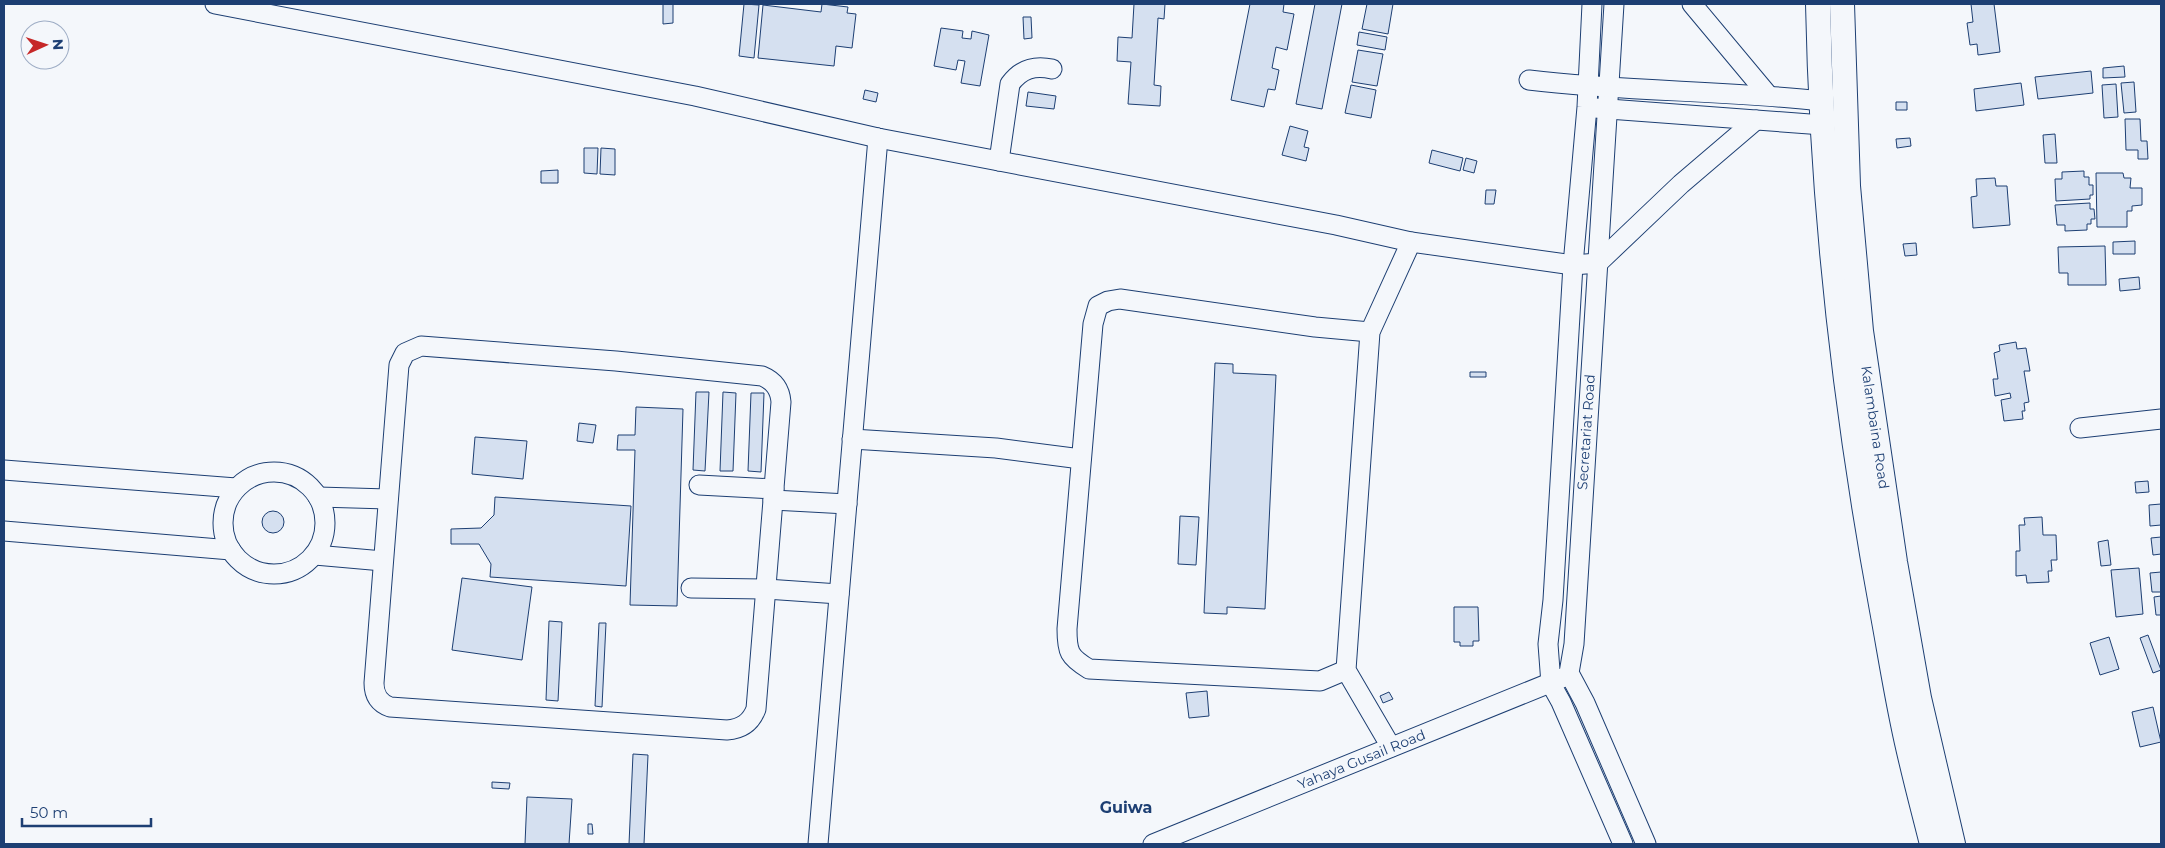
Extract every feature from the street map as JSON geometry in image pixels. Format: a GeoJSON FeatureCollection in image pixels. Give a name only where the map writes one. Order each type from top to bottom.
{"type":"FeatureCollection","features":[{"type":"Feature","properties":{"kind":"main road"},"geometry":{"type":"LineString","coordinates":[[1818,4],[1826,193],[1835,294],[1851,426],[1873,563],[1902,723],[1932,844]]}},
{"type":"Feature","properties":{"kind":"main road","name":"Kalambaina Road"},"geometry":{"type":"LineString","coordinates":[[1842,4],[1848,186],[1861,331],[1898,582],[1919,698],[1953,844]]}},
{"type":"Feature","properties":{"kind":"street"},"geometry":{"type":"LineString","coordinates":[[215,4],[695,96],[878,138],[1336,225],[1411,242],[1573,266],[1598,263],[1681,184],[1756,120]]}},
{"type":"Feature","properties":{"kind":"street","name":"Secretariat Road"},"geometry":{"type":"LineString","coordinates":[[1592,4],[1587,107],[1573,266],[1553,600],[1548,644],[1551,684],[1561,702],[1623,844]]}},
{"type":"Feature","properties":{"kind":"street","name":"Secretariat Road"},"geometry":{"type":"LineString","coordinates":[[1569,674],[1574,644],[1614,4]]}},
{"type":"Feature","properties":{"kind":"street"},"geometry":{"type":"LineString","coordinates":[[1692,4],[1768,95]]}},
{"type":"Feature","properties":{"kind":"street"},"geometry":{"type":"LineString","coordinates":[[999,161],[1010,84],[1017,75],[1028,68],[1052,69]]}},
{"type":"Feature","properties":{"kind":"street"},"geometry":{"type":"LineString","coordinates":[[1529,80],[1587,87],[1768,95],[1822,101]]}},
{"type":"Feature","properties":{"kind":"street"},"geometry":{"type":"LineString","coordinates":[[1587,107],[1824,124]]}},
{"type":"Feature","properties":{"kind":"street"},"geometry":{"type":"LineString","coordinates":[[818,844],[878,138]]}},
{"type":"Feature","properties":{"kind":"street"},"geometry":{"type":"LineString","coordinates":[[1391,747],[1346,670],[1370,332],[1411,242]]}},
{"type":"Feature","properties":{"kind":"street"},"geometry":{"type":"LineString","coordinates":[[1346,670],[1320,681],[1089,669],[1074,660],[1067,648],[1067,629],[1092,324],[1098,306],[1108,301],[1120,299],[1315,327],[1370,332]]}},
{"type":"Feature","properties":{"kind":"street"},"geometry":{"type":"LineString","coordinates":[[421,346],[616,361],[767,378],[779,390],[781,402],[773,495],[756,708],[751,720],[740,728],[727,730],[390,706],[380,701],[376,696],[374,684],[399,365],[405,353],[410,350],[421,346]]}},
{"type":"Feature","properties":{"kind":"street"},"geometry":{"type":"LineString","coordinates":[[2080,428],[2161,419]]}},
{"type":"Feature","properties":{"kind":"street"},"geometry":{"type":"LineString","coordinates":[[852,439],[996,448],[1082,460]]}},
{"type":"Feature","properties":{"kind":"street"},"geometry":{"type":"LineString","coordinates":[[4,470],[236,488]]}},
{"type":"Feature","properties":{"kind":"street"},"geometry":{"type":"LineString","coordinates":[[285,472],[306,483],[318,497],[324,511],[326,523],[321,545],[315,555],[297,570],[275,575],[252,570],[242,564],[231,550],[224,535],[224,512],[236,488],[252,477],[263,473],[285,472]]}},
{"type":"Feature","properties":{"kind":"street"},"geometry":{"type":"LineString","coordinates":[[699,485],[847,504]]}},
{"type":"Feature","properties":{"kind":"street"},"geometry":{"type":"LineString","coordinates":[[318,497],[388,499]]}},
{"type":"Feature","properties":{"kind":"street"},"geometry":{"type":"LineString","coordinates":[[4,531],[231,550]]}},
{"type":"Feature","properties":{"kind":"street"},"geometry":{"type":"LineString","coordinates":[[315,555],[383,561]]}},
{"type":"Feature","properties":{"kind":"street"},"geometry":{"type":"LineString","coordinates":[[691,588],[766,589],[839,594]]}},
{"type":"Feature","properties":{"kind":"street"},"geometry":{"type":"LineString","coordinates":[[1569,674],[1585,703],[1646,844]]}},
{"type":"Feature","properties":{"kind":"street","name":"Yahaya Gusail Road"},"geometry":{"type":"LineString","coordinates":[[1153,844],[1551,684],[1569,674]]}},
{"type":"Feature","properties":{"kind":"building"},"geometry":{"type":"Polygon","coordinates":[[[663,4],[673,4],[673,23],[663,24],[663,4]]]}},
{"type":"Feature","properties":{"kind":"building"},"geometry":{"type":"Polygon","coordinates":[[[744,4],[759,5],[754,58],[739,56],[744,4]]]}},
{"type":"Feature","properties":{"kind":"building"},"geometry":{"type":"Polygon","coordinates":[[[822,4],[848,7],[847,13],[856,14],[852,48],[836,46],[834,66],[758,58],[763,5],[821,12],[822,4]]]}},
{"type":"Feature","properties":{"kind":"building"},"geometry":{"type":"Polygon","coordinates":[[[1134,4],[1165,4],[1164,19],[1158,18],[1154,85],[1161,86],[1160,106],[1128,104],[1131,62],[1117,61],[1118,37],[1132,38],[1134,4]]]}},
{"type":"Feature","properties":{"kind":"building"},"geometry":{"type":"Polygon","coordinates":[[[1250,4],[1284,4],[1283,12],[1294,14],[1287,50],[1276,47],[1272,68],[1279,70],[1275,90],[1268,89],[1264,107],[1231,100],[1250,4]]]}},
{"type":"Feature","properties":{"kind":"building"},"geometry":{"type":"Polygon","coordinates":[[[1315,4],[1342,4],[1322,109],[1296,104],[1315,4]]]}},
{"type":"Feature","properties":{"kind":"building"},"geometry":{"type":"Polygon","coordinates":[[[1367,4],[1393,4],[1388,34],[1362,29],[1367,4]]]}},
{"type":"Feature","properties":{"kind":"building"},"geometry":{"type":"Polygon","coordinates":[[[1971,4],[1994,4],[2000,52],[1978,55],[1977,44],[1970,45],[1967,23],[1973,22],[1971,4]]]}},
{"type":"Feature","properties":{"kind":"building"},"geometry":{"type":"Polygon","coordinates":[[[1023,17],[1031,17],[1032,38],[1024,39],[1023,17]]]}},
{"type":"Feature","properties":{"kind":"building"},"geometry":{"type":"Polygon","coordinates":[[[941,28],[963,31],[962,38],[971,39],[972,31],[989,35],[980,86],[961,83],[965,61],[958,60],[956,70],[934,66],[941,28]]]}},
{"type":"Feature","properties":{"kind":"building"},"geometry":{"type":"Polygon","coordinates":[[[1359,32],[1387,37],[1385,50],[1357,45],[1359,32]]]}},
{"type":"Feature","properties":{"kind":"building"},"geometry":{"type":"Polygon","coordinates":[[[1358,50],[1383,54],[1377,86],[1352,82],[1358,50]]]}},
{"type":"Feature","properties":{"kind":"building"},"geometry":{"type":"Polygon","coordinates":[[[2124,66],[2125,77],[2103,78],[2103,68],[2124,66]]]}},
{"type":"Feature","properties":{"kind":"building"},"geometry":{"type":"Polygon","coordinates":[[[2091,71],[2093,93],[2038,99],[2035,77],[2091,71]]]}},
{"type":"Feature","properties":{"kind":"building"},"geometry":{"type":"Polygon","coordinates":[[[2134,82],[2136,112],[2124,113],[2121,83],[2134,82]]]}},
{"type":"Feature","properties":{"kind":"building"},"geometry":{"type":"Polygon","coordinates":[[[2021,83],[2024,105],[1976,111],[1974,89],[2021,83]]]}},
{"type":"Feature","properties":{"kind":"building"},"geometry":{"type":"Polygon","coordinates":[[[2116,84],[2118,117],[2104,118],[2102,85],[2116,84]]]}},
{"type":"Feature","properties":{"kind":"building"},"geometry":{"type":"Polygon","coordinates":[[[1351,85],[1376,90],[1371,118],[1345,113],[1351,85]]]}},
{"type":"Feature","properties":{"kind":"building"},"geometry":{"type":"Polygon","coordinates":[[[865,90],[878,93],[876,102],[863,99],[865,90]]]}},
{"type":"Feature","properties":{"kind":"building"},"geometry":{"type":"Polygon","coordinates":[[[1028,92],[1056,96],[1054,109],[1026,106],[1028,92]]]}},
{"type":"Feature","properties":{"kind":"building"},"geometry":{"type":"Polygon","coordinates":[[[1896,102],[1907,102],[1907,110],[1896,110],[1896,102]]]}},
{"type":"Feature","properties":{"kind":"building"},"geometry":{"type":"Polygon","coordinates":[[[2125,119],[2140,119],[2141,141],[2147,141],[2148,159],[2138,159],[2138,150],[2126,150],[2125,119]]]}},
{"type":"Feature","properties":{"kind":"building"},"geometry":{"type":"Polygon","coordinates":[[[1290,126],[1308,131],[1304,147],[1309,148],[1306,161],[1282,155],[1290,126]]]}},
{"type":"Feature","properties":{"kind":"building"},"geometry":{"type":"Polygon","coordinates":[[[2055,134],[2057,163],[2045,163],[2043,135],[2055,134]]]}},
{"type":"Feature","properties":{"kind":"building"},"geometry":{"type":"Polygon","coordinates":[[[1910,138],[1911,146],[1897,148],[1896,139],[1910,138]]]}},
{"type":"Feature","properties":{"kind":"building"},"geometry":{"type":"Polygon","coordinates":[[[584,148],[598,148],[597,174],[584,173],[584,148]]]}},
{"type":"Feature","properties":{"kind":"building"},"geometry":{"type":"Polygon","coordinates":[[[601,148],[615,149],[615,175],[600,174],[601,148]]]}},
{"type":"Feature","properties":{"kind":"building"},"geometry":{"type":"Polygon","coordinates":[[[1432,150],[1463,158],[1460,171],[1429,163],[1432,150]]]}},
{"type":"Feature","properties":{"kind":"building"},"geometry":{"type":"Polygon","coordinates":[[[1466,158],[1477,161],[1474,173],[1463,170],[1466,158]]]}},
{"type":"Feature","properties":{"kind":"building"},"geometry":{"type":"Polygon","coordinates":[[[558,170],[558,183],[541,183],[541,171],[558,170]]]}},
{"type":"Feature","properties":{"kind":"building"},"geometry":{"type":"Polygon","coordinates":[[[2084,171],[2084,177],[2089,177],[2089,185],[2093,185],[2093,195],[2090,195],[2090,199],[2056,201],[2055,179],[2062,179],[2062,172],[2084,171]]]}},
{"type":"Feature","properties":{"kind":"building"},"geometry":{"type":"Polygon","coordinates":[[[2096,173],[2123,173],[2124,178],[2131,178],[2130,188],[2142,188],[2142,205],[2132,206],[2132,211],[2127,211],[2127,227],[2097,227],[2096,173]]]}},
{"type":"Feature","properties":{"kind":"building"},"geometry":{"type":"Polygon","coordinates":[[[1995,178],[1996,186],[2007,186],[2010,225],[1973,228],[1971,197],[1977,196],[1976,179],[1995,178]]]}},
{"type":"Feature","properties":{"kind":"building"},"geometry":{"type":"Polygon","coordinates":[[[1486,190],[1496,190],[1494,204],[1485,204],[1486,190]]]}},
{"type":"Feature","properties":{"kind":"building"},"geometry":{"type":"Polygon","coordinates":[[[2090,203],[2090,209],[2094,209],[2095,219],[2091,219],[2091,224],[2087,224],[2087,230],[2065,231],[2065,225],[2057,225],[2055,205],[2090,203]]]}},
{"type":"Feature","properties":{"kind":"building"},"geometry":{"type":"Polygon","coordinates":[[[2135,241],[2135,254],[2113,254],[2113,242],[2135,241]]]}},
{"type":"Feature","properties":{"kind":"building"},"geometry":{"type":"Polygon","coordinates":[[[1916,243],[1917,255],[1905,256],[1903,244],[1916,243]]]}},
{"type":"Feature","properties":{"kind":"building"},"geometry":{"type":"Polygon","coordinates":[[[2105,246],[2106,285],[2068,285],[2068,273],[2059,273],[2058,247],[2105,246]]]}},
{"type":"Feature","properties":{"kind":"building"},"geometry":{"type":"Polygon","coordinates":[[[2139,277],[2140,289],[2120,291],[2119,279],[2139,277]]]}},
{"type":"Feature","properties":{"kind":"building"},"geometry":{"type":"Polygon","coordinates":[[[2016,342],[2017,349],[2026,348],[2030,371],[2024,371],[2029,402],[2024,403],[2023,419],[2004,421],[2001,400],[2011,398],[2010,393],[1995,396],[1993,379],[1998,379],[1994,353],[2000,351],[1999,345],[2016,342]]]}},
{"type":"Feature","properties":{"kind":"building"},"geometry":{"type":"Polygon","coordinates":[[[1215,363],[1233,364],[1233,373],[1276,375],[1265,609],[1227,607],[1227,614],[1204,613],[1215,363]]]}},
{"type":"Feature","properties":{"kind":"building"},"geometry":{"type":"Polygon","coordinates":[[[1470,372],[1486,372],[1486,377],[1470,377],[1470,372]]]}},
{"type":"Feature","properties":{"kind":"building"},"geometry":{"type":"Polygon","coordinates":[[[696,392],[709,392],[705,471],[693,470],[696,392]]]}},
{"type":"Feature","properties":{"kind":"building"},"geometry":{"type":"Polygon","coordinates":[[[723,392],[736,393],[733,471],[720,471],[723,392]]]}},
{"type":"Feature","properties":{"kind":"building"},"geometry":{"type":"Polygon","coordinates":[[[751,393],[764,393],[761,472],[748,471],[751,393]]]}},
{"type":"Feature","properties":{"kind":"building"},"geometry":{"type":"Polygon","coordinates":[[[636,407],[683,409],[677,606],[630,605],[635,450],[617,450],[618,435],[635,435],[636,407]]]}},
{"type":"Feature","properties":{"kind":"building"},"geometry":{"type":"Polygon","coordinates":[[[579,423],[596,425],[593,443],[577,441],[579,423]]]}},
{"type":"Feature","properties":{"kind":"building"},"geometry":{"type":"Polygon","coordinates":[[[475,437],[527,441],[523,479],[472,474],[475,437]]]}},
{"type":"Feature","properties":{"kind":"building"},"geometry":{"type":"Polygon","coordinates":[[[2148,481],[2149,492],[2136,493],[2135,482],[2148,481]]]}},
{"type":"Feature","properties":{"kind":"building"},"geometry":{"type":"Polygon","coordinates":[[[495,497],[631,506],[626,586],[490,577],[491,564],[479,544],[451,544],[451,529],[481,528],[494,515],[495,497]]]}},
{"type":"Feature","properties":{"kind":"building"},"geometry":{"type":"Polygon","coordinates":[[[2161,504],[2161,525],[2150,526],[2149,505],[2161,504]]]}},
{"type":"Feature","properties":{"kind":"building"},"geometry":{"type":"Polygon","coordinates":[[[269,511],[277,511],[284,518],[284,526],[277,533],[269,533],[262,526],[262,518],[269,511]]]}},
{"type":"Feature","properties":{"kind":"building"},"geometry":{"type":"Polygon","coordinates":[[[1180,516],[1199,517],[1196,565],[1178,564],[1180,516]]]}},
{"type":"Feature","properties":{"kind":"building"},"geometry":{"type":"Polygon","coordinates":[[[2042,517],[2043,535],[2056,535],[2057,560],[2051,560],[2052,571],[2048,571],[2049,582],[2027,583],[2026,575],[2016,576],[2016,551],[2020,551],[2019,525],[2025,525],[2024,518],[2042,517]]]}},
{"type":"Feature","properties":{"kind":"building"},"geometry":{"type":"Polygon","coordinates":[[[2161,537],[2161,554],[2153,555],[2151,538],[2161,537]]]}},
{"type":"Feature","properties":{"kind":"building"},"geometry":{"type":"Polygon","coordinates":[[[2108,540],[2111,565],[2101,566],[2098,542],[2108,540]]]}},
{"type":"Feature","properties":{"kind":"building"},"geometry":{"type":"Polygon","coordinates":[[[2139,568],[2143,614],[2116,617],[2111,570],[2139,568]]]}},
{"type":"Feature","properties":{"kind":"building"},"geometry":{"type":"Polygon","coordinates":[[[2161,572],[2161,592],[2152,592],[2150,573],[2161,572]]]}},
{"type":"Feature","properties":{"kind":"building"},"geometry":{"type":"Polygon","coordinates":[[[462,578],[532,587],[522,660],[452,650],[462,578]]]}},
{"type":"Feature","properties":{"kind":"building"},"geometry":{"type":"Polygon","coordinates":[[[2161,596],[2161,615],[2156,615],[2154,597],[2161,596]]]}},
{"type":"Feature","properties":{"kind":"building"},"geometry":{"type":"Polygon","coordinates":[[[1454,607],[1478,607],[1479,641],[1473,641],[1473,646],[1460,646],[1460,642],[1454,642],[1454,607]]]}},
{"type":"Feature","properties":{"kind":"building"},"geometry":{"type":"Polygon","coordinates":[[[549,621],[562,622],[558,701],[546,700],[549,621]]]}},
{"type":"Feature","properties":{"kind":"building"},"geometry":{"type":"Polygon","coordinates":[[[599,623],[606,623],[602,707],[595,706],[599,623]]]}},
{"type":"Feature","properties":{"kind":"building"},"geometry":{"type":"Polygon","coordinates":[[[2148,635],[2161,670],[2153,673],[2140,638],[2148,635]]]}},
{"type":"Feature","properties":{"kind":"building"},"geometry":{"type":"Polygon","coordinates":[[[2109,637],[2119,669],[2100,675],[2090,643],[2109,637]]]}},
{"type":"Feature","properties":{"kind":"building"},"geometry":{"type":"Polygon","coordinates":[[[1207,691],[1209,716],[1189,718],[1186,693],[1207,691]]]}},
{"type":"Feature","properties":{"kind":"building"},"geometry":{"type":"Polygon","coordinates":[[[1389,692],[1393,699],[1383,703],[1380,696],[1389,692]]]}},
{"type":"Feature","properties":{"kind":"building"},"geometry":{"type":"Polygon","coordinates":[[[2153,707],[2161,742],[2140,747],[2132,712],[2153,707]]]}},
{"type":"Feature","properties":{"kind":"building"},"geometry":{"type":"Polygon","coordinates":[[[633,754],[648,755],[644,844],[629,844],[633,754]]]}},
{"type":"Feature","properties":{"kind":"building"},"geometry":{"type":"Polygon","coordinates":[[[492,782],[510,783],[509,789],[492,788],[492,782]]]}},
{"type":"Feature","properties":{"kind":"building"},"geometry":{"type":"Polygon","coordinates":[[[527,797],[572,799],[569,844],[525,844],[527,797]]]}},
{"type":"Feature","properties":{"kind":"building"},"geometry":{"type":"Polygon","coordinates":[[[588,824],[592,824],[593,834],[588,834],[588,824]]]}},
{"type":"Feature","properties":{"kind":"district","name":"Guiwa"},"geometry":{"type":"Point","coordinates":[1126,807]}}]}
